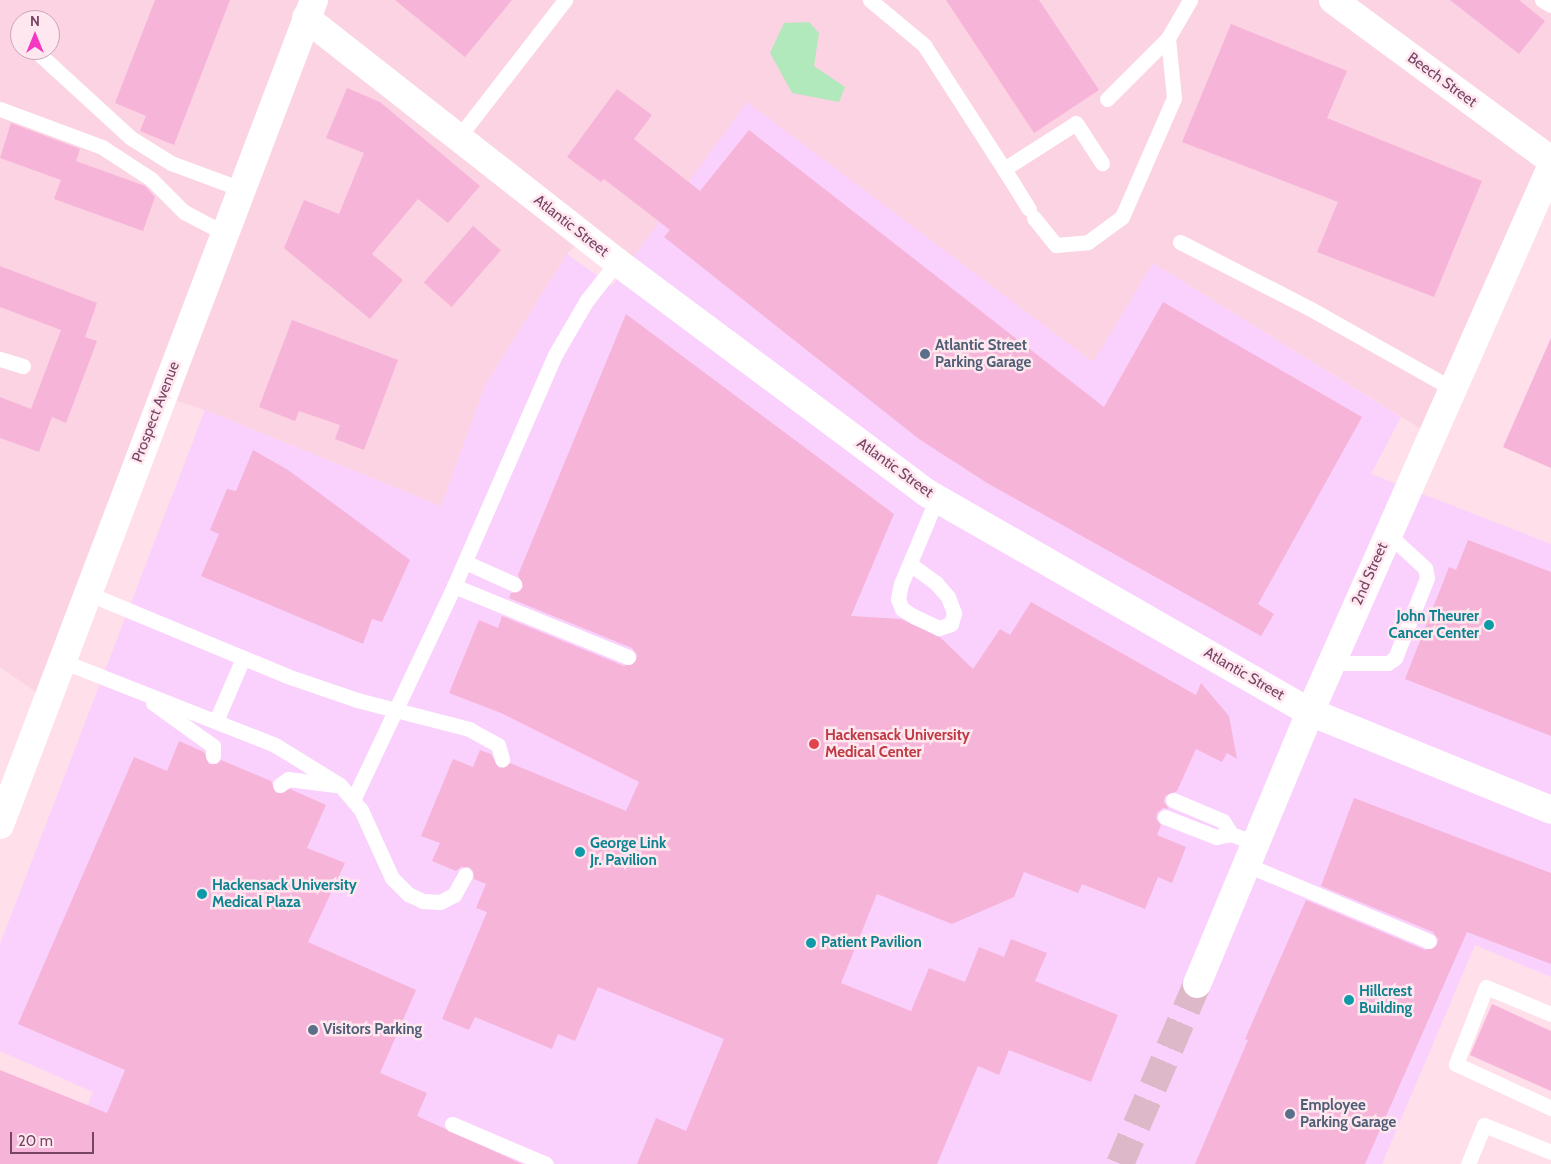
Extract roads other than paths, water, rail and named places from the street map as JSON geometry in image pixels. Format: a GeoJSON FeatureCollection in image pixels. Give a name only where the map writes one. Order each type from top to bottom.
{"type":"FeatureCollection","features":[{"type":"Feature","properties":{"kind":"street","name":"Beech Street"},"geometry":{"type":"LineString","coordinates":[[1333,0],[1551,160]]}},
{"type":"Feature","properties":{"kind":"street","name":"Atlantic Street"},"geometry":{"type":"LineString","coordinates":[[310,9],[458,138],[617,262],[937,498],[1310,712],[1551,810]]}},
{"type":"Feature","properties":{"kind":"street","name":"Prospect Avenue"},"geometry":{"type":"LineString","coordinates":[[0,825],[310,9]]}},
{"type":"Feature","properties":{"kind":"street","name":"2nd Street"},"geometry":{"type":"LineString","coordinates":[[1197,984],[1310,712],[1451,388],[1551,167]]}},
{"type":"Feature","properties":{"kind":"lane"},"geometry":{"type":"LineString","coordinates":[[458,138],[565,0]]}},
{"type":"Feature","properties":{"kind":"lane"},"geometry":{"type":"LineString","coordinates":[[870,0],[924,45],[1031,213],[1056,245],[1088,242],[1122,217],[1174,98],[1168,38]]}},
{"type":"Feature","properties":{"kind":"lane"},"geometry":{"type":"LineString","coordinates":[[1108,99],[1168,38],[1190,0]]}},
{"type":"Feature","properties":{"kind":"lane"},"geometry":{"type":"LineString","coordinates":[[1542,0],[1551,5]]}},
{"type":"Feature","properties":{"kind":"lane"},"geometry":{"type":"LineString","coordinates":[[46,60],[131,138],[170,163],[241,189]]}},
{"type":"Feature","properties":{"kind":"lane"},"geometry":{"type":"LineString","coordinates":[[0,109],[102,147],[151,179],[184,212],[224,233]]}},
{"type":"Feature","properties":{"kind":"lane"},"geometry":{"type":"LineString","coordinates":[[1004,169],[1076,123],[1102,163]]}},
{"type":"Feature","properties":{"kind":"lane"},"geometry":{"type":"LineString","coordinates":[[1180,242],[1309,308],[1451,388]]}},
{"type":"Feature","properties":{"kind":"lane"},"geometry":{"type":"LineString","coordinates":[[353,800],[465,562],[556,353],[587,300],[617,262]]}},
{"type":"Feature","properties":{"kind":"lane"},"geometry":{"type":"LineString","coordinates":[[0,358],[23,366]]}},
{"type":"Feature","properties":{"kind":"lane"},"geometry":{"type":"LineString","coordinates":[[910,564],[937,498]]}},
{"type":"Feature","properties":{"kind":"lane"},"geometry":{"type":"LineString","coordinates":[[1331,664],[1388,664],[1395,658],[1427,578],[1425,568],[1388,534]]}},
{"type":"Feature","properties":{"kind":"lane"},"geometry":{"type":"LineString","coordinates":[[465,562],[514,584]]}},
{"type":"Feature","properties":{"kind":"lane"},"geometry":{"type":"LineString","coordinates":[[454,586],[628,657]]}},
{"type":"Feature","properties":{"kind":"lane"},"geometry":{"type":"LineString","coordinates":[[87,593],[243,658],[348,697],[488,737],[498,745],[502,759]]}},
{"type":"Feature","properties":{"kind":"lane"},"geometry":{"type":"LineString","coordinates":[[216,721],[243,658]]}},
{"type":"Feature","properties":{"kind":"lane"},"geometry":{"type":"LineString","coordinates":[[62,661],[275,745],[340,785],[361,810],[392,878],[408,894],[423,901],[440,902],[454,895],[465,875]]}},
{"type":"Feature","properties":{"kind":"lane"},"geometry":{"type":"LineString","coordinates":[[134,689],[213,746],[213,756]]}},
{"type":"Feature","properties":{"kind":"lane"},"geometry":{"type":"LineString","coordinates":[[280,785],[288,779],[340,785]]}},
{"type":"Feature","properties":{"kind":"lane"},"geometry":{"type":"LineString","coordinates":[[1173,800],[1223,821],[1231,834],[1252,855],[1429,941]]}},
{"type":"Feature","properties":{"kind":"lane"},"geometry":{"type":"LineString","coordinates":[[1165,817],[1216,837],[1231,834]]}},
{"type":"Feature","properties":{"kind":"lane"},"geometry":{"type":"LineString","coordinates":[[1551,1014],[1486,987],[1456,1064],[1551,1108]]}},
{"type":"Feature","properties":{"kind":"lane"},"geometry":{"type":"LineString","coordinates":[[452,1124],[546,1164]]}},
{"type":"Feature","properties":{"kind":"lane"},"geometry":{"type":"LineString","coordinates":[[1468,1164],[1484,1125],[1551,1152]]}},
{"type":"Feature","properties":{"kind":"tunnel"},"geometry":{"type":"LineString","coordinates":[[1120,1164],[1197,984]]}},
{"type":"Feature","properties":{"kind":"place","name":"Atlantic Street Parking Garage"},"geometry":{"type":"Point","coordinates":[925,354]}},
{"type":"Feature","properties":{"kind":"place","name":"John Theurer Cancer Center"},"geometry":{"type":"Point","coordinates":[1489,625]}},
{"type":"Feature","properties":{"kind":"place","name":"Hackensack University Medical Center"},"geometry":{"type":"Point","coordinates":[814,744]}},
{"type":"Feature","properties":{"kind":"place","name":"George Link Jr. Pavilion"},"geometry":{"type":"Point","coordinates":[580,852]}},
{"type":"Feature","properties":{"kind":"place","name":"Hackensack University Medical Plaza"},"geometry":{"type":"Point","coordinates":[202,894]}},
{"type":"Feature","properties":{"kind":"place","name":"Patient Pavilion"},"geometry":{"type":"Point","coordinates":[811,943]}},
{"type":"Feature","properties":{"kind":"place","name":"Hillcrest Building"},"geometry":{"type":"Point","coordinates":[1349,1000]}},
{"type":"Feature","properties":{"kind":"place","name":"Visitors Parking"},"geometry":{"type":"Point","coordinates":[313,1030]}},
{"type":"Feature","properties":{"kind":"place","name":"Employee Parking Garage"},"geometry":{"type":"Point","coordinates":[1290,1114]}}]}
